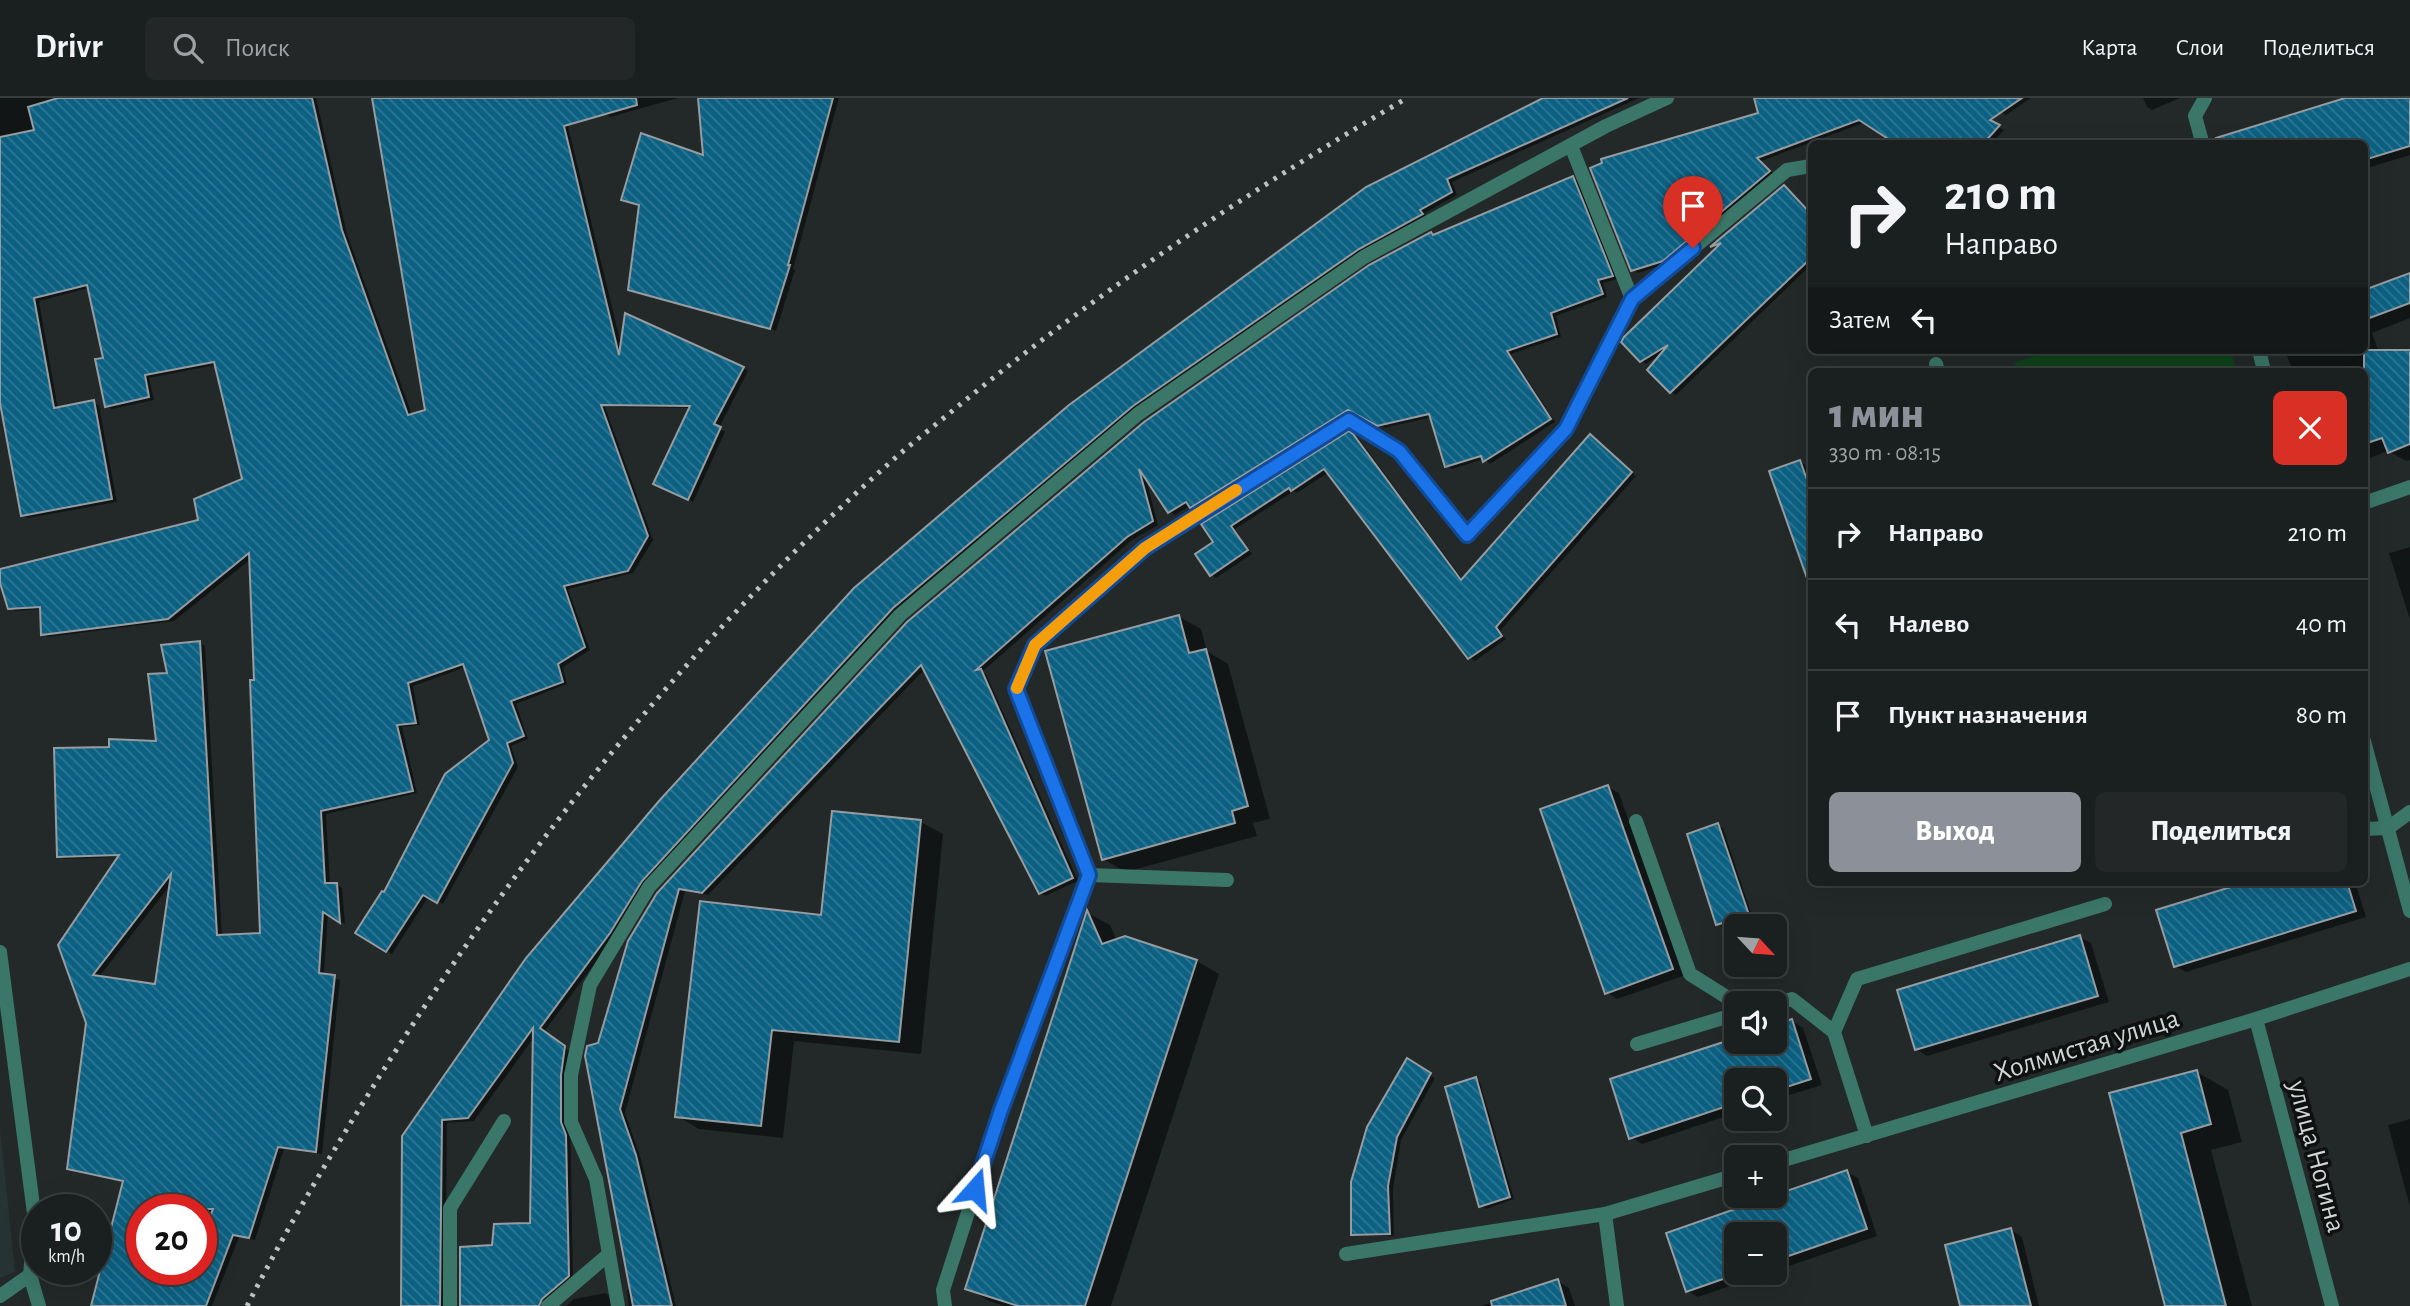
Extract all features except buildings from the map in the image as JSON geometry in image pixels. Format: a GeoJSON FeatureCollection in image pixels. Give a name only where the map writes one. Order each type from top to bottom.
{"type":"FeatureCollection","features":[{"type":"Feature","properties":{"kind":"street"},"geometry":{"type":"LineString","coordinates":[[618,1306],[596,1179],[571,1122],[571,1075],[590,985],[649,887],[900,615],[1138,414],[1364,257],[1570,146],[1667,98]]}},
{"type":"Feature","properties":{"kind":"street"},"geometry":{"type":"LineString","coordinates":[[2201,140],[2194,116],[2204,98]]}},
{"type":"Feature","properties":{"kind":"street"},"geometry":{"type":"LineString","coordinates":[[1570,146],[1632,299]]}},
{"type":"Feature","properties":{"kind":"street"},"geometry":{"type":"LineString","coordinates":[[945,1306],[943,1290],[1000,1113],[1089,875],[1016,689],[1035,645],[1145,548],[1349,420],[1399,451],[1467,535],[1566,429],[1632,299],[1787,170],[1808,166]]}},
{"type":"Feature","properties":{"kind":"street"},"geometry":{"type":"LineString","coordinates":[[2368,502],[2410,487]]}},
{"type":"Feature","properties":{"kind":"street"},"geometry":{"type":"LineString","coordinates":[[2368,756],[2410,911]]}},
{"type":"Feature","properties":{"kind":"street"},"geometry":{"type":"LineString","coordinates":[[2368,829],[2388,828],[2410,812]]}},
{"type":"Feature","properties":{"kind":"street"},"geometry":{"type":"LineString","coordinates":[[1636,821],[1690,974],[1724,995]]}},
{"type":"Feature","properties":{"kind":"street"},"geometry":{"type":"LineString","coordinates":[[1089,875],[1227,880]]}},
{"type":"Feature","properties":{"kind":"street"},"geometry":{"type":"LineString","coordinates":[[1833,1032],[1857,979],[2105,904]]}},
{"type":"Feature","properties":{"kind":"street"},"geometry":{"type":"LineString","coordinates":[[0,952],[31,1194]]}},
{"type":"Feature","properties":{"kind":"street","name":"Холмистая улица"},"geometry":{"type":"LineString","coordinates":[[1787,1159],[2256,1019],[2410,969]]}},
{"type":"Feature","properties":{"kind":"street"},"geometry":{"type":"LineString","coordinates":[[1787,1000],[1792,999],[1833,1032],[1867,1136]]}},
{"type":"Feature","properties":{"kind":"street"},"geometry":{"type":"LineString","coordinates":[[1637,1044],[1724,1018]]}},
{"type":"Feature","properties":{"kind":"street","name":"улица Ногина"},"geometry":{"type":"LineString","coordinates":[[2256,1019],[2332,1306]]}},
{"type":"Feature","properties":{"kind":"street"},"geometry":{"type":"LineString","coordinates":[[450,1306],[450,1208],[504,1121]]}},
{"type":"Feature","properties":{"kind":"street"},"geometry":{"type":"LineString","coordinates":[[1346,1254],[1605,1214],[1724,1179]]}},
{"type":"Feature","properties":{"kind":"street"},"geometry":{"type":"LineString","coordinates":[[1605,1214],[1617,1306]]}},
{"type":"Feature","properties":{"kind":"street"},"geometry":{"type":"LineString","coordinates":[[548,1306],[609,1254]]}},
{"type":"Feature","properties":{"kind":"street"},"geometry":{"type":"LineString","coordinates":[[0,1296],[21,1281]]}},
{"type":"Feature","properties":{"kind":"street"},"geometry":{"type":"LineString","coordinates":[[33,1285],[39,1306]]}},
{"type":"Feature","properties":{"kind":"shaded area"},"geometry":{"type":"Polygon","coordinates":[[[0,1130],[15,1272],[0,1278],[0,1130]]]}},
{"type":"Feature","properties":{"kind":"green space"},"geometry":{"type":"Polygon","coordinates":[[[2041,354],[2231,354],[2236,368],[2013,368],[2016,362],[2041,354]]]}},
{"type":"Feature","properties":{"kind":"railway"},"geometry":{"type":"LineString","coordinates":[[247,1306],[354,1117],[501,896],[619,744],[681,671],[747,601],[814,533],[894,459],[1011,364],[1176,244],[1290,169],[1407,98]]}},
{"type":"Feature","properties":{"kind":"slow traffic"},"geometry":{"type":"LineString","coordinates":[[1017,688],[1035,645],[1145,548],[1236,490]]}},
{"type":"Feature","properties":{"kind":"route"},"geometry":{"type":"LineString","coordinates":[[975,1189],[1000,1113],[1089,875],[1016,689],[1035,645],[1145,548],[1349,420],[1399,451],[1467,535],[1566,429],[1632,299],[1693,248]]}}]}
